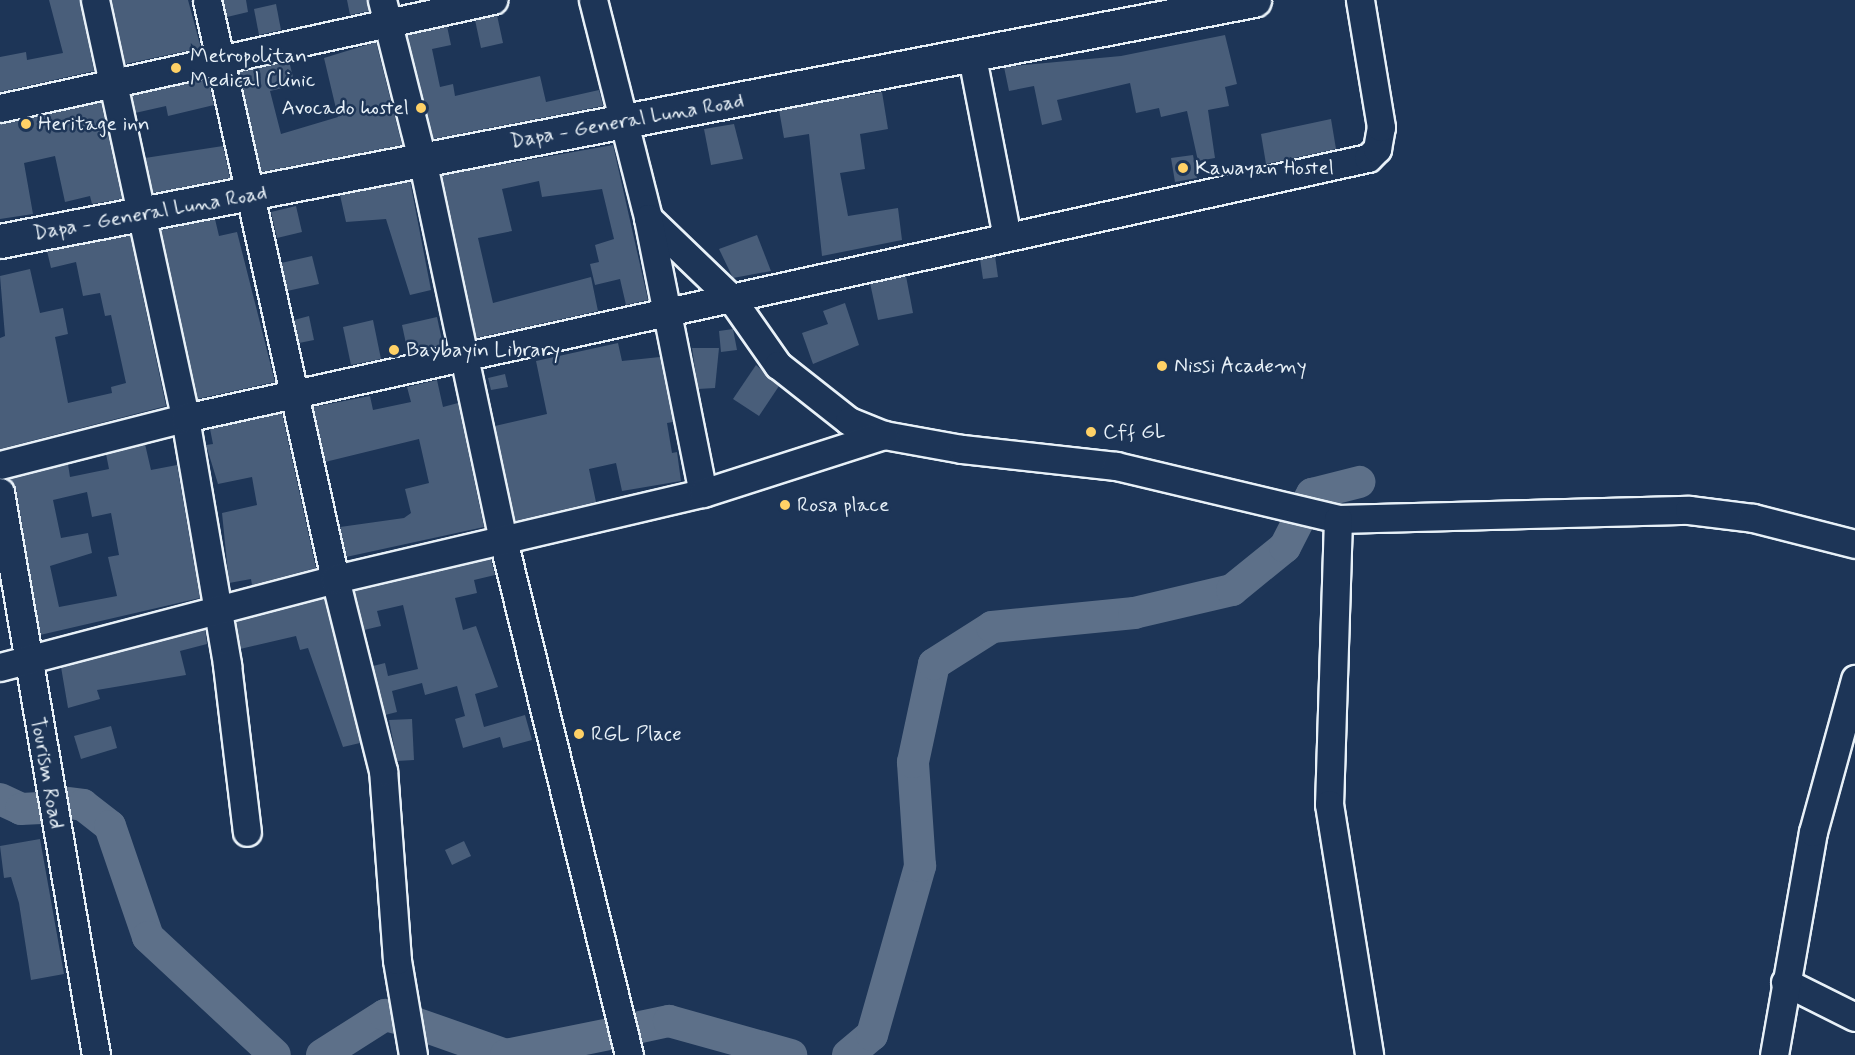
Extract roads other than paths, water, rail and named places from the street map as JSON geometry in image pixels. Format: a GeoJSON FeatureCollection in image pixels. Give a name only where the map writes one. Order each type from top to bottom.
{"type":"FeatureCollection","features":[{"type":"Feature","properties":{"kind":"main road","name":"Dapa - General Luna Road"},"geometry":{"type":"LineString","coordinates":[[0,241],[248,196],[422,159],[972,57],[1172,8],[1254,0]]}},
{"type":"Feature","properties":{"kind":"street"},"geometry":{"type":"LineString","coordinates":[[96,0],[185,418],[218,610],[247,831]]}},
{"type":"Feature","properties":{"kind":"street"},"geometry":{"type":"LineString","coordinates":[[207,0],[293,396],[335,579],[383,771],[396,960],[413,1055]]}},
{"type":"Feature","properties":{"kind":"street"},"geometry":{"type":"LineString","coordinates":[[0,108],[114,81],[220,60],[385,12],[493,0]]}},
{"type":"Feature","properties":{"kind":"street"},"geometry":{"type":"LineString","coordinates":[[593,0],[648,218],[703,493]]}},
{"type":"Feature","properties":{"kind":"street"},"geometry":{"type":"LineString","coordinates":[[0,465],[185,418],[1368,158],[1377,149],[1381,127],[1360,0]]}},
{"type":"Feature","properties":{"kind":"street"},"geometry":{"type":"LineString","coordinates":[[385,12],[422,159],[502,540],[629,1055]]}},
{"type":"Feature","properties":{"kind":"street"},"geometry":{"type":"LineString","coordinates":[[972,57],[1007,237]]}},
{"type":"Feature","properties":{"kind":"street"},"geometry":{"type":"LineString","coordinates":[[648,218],[731,298],[789,376],[849,421],[884,435],[1116,466],[1338,519],[1689,510],[1753,518],[1855,544]]}},
{"type":"Feature","properties":{"kind":"street"},"geometry":{"type":"LineString","coordinates":[[0,667],[335,579],[703,493],[884,435]]}},
{"type":"Feature","properties":{"kind":"street","name":"Tourism Road"},"geometry":{"type":"LineString","coordinates":[[0,492],[3,521],[96,1055]]}},
{"type":"Feature","properties":{"kind":"street"},"geometry":{"type":"LineString","coordinates":[[1338,519],[1329,804],[1370,1055]]}},
{"type":"Feature","properties":{"kind":"street"},"geometry":{"type":"LineString","coordinates":[[1774,1055],[1813,832],[1855,679]]}},
{"type":"Feature","properties":{"kind":"street"},"geometry":{"type":"LineString","coordinates":[[1785,982],[1855,1017]]}},
{"type":"Feature","properties":{"kind":"waterway"},"geometry":{"type":"LineString","coordinates":[[1305,507],[1312,494],[1359,482]]}},
{"type":"Feature","properties":{"kind":"waterway"},"geometry":{"type":"LineString","coordinates":[[848,1055],[872,1035],[920,866],[913,762],[934,664],[992,627],[1134,613],[1232,590],[1285,547],[1297,523]]}},
{"type":"Feature","properties":{"kind":"waterway"},"geometry":{"type":"LineString","coordinates":[[0,799],[21,809],[41,808]]}},
{"type":"Feature","properties":{"kind":"waterway"},"geometry":{"type":"LineString","coordinates":[[69,803],[83,805],[110,826],[148,937],[275,1055]]}},
{"type":"Feature","properties":{"kind":"waterway"},"geometry":{"type":"LineString","coordinates":[[322,1055],[385,1015],[400,1019]]}},
{"type":"Feature","properties":{"kind":"waterway"},"geometry":{"type":"LineString","coordinates":[[631,1029],[669,1021],[791,1055]]}},
{"type":"Feature","properties":{"kind":"waterway"},"geometry":{"type":"LineString","coordinates":[[415,1023],[506,1055],[614,1033]]}},
{"type":"Feature","properties":{"kind":"place","name":"Metropolitan Medical Clinic"},"geometry":{"type":"Point","coordinates":[176,68]}},
{"type":"Feature","properties":{"kind":"place","name":"Avocado hostel"},"geometry":{"type":"Point","coordinates":[421,108]}},
{"type":"Feature","properties":{"kind":"place","name":"Heritage inn"},"geometry":{"type":"Point","coordinates":[26,124]}},
{"type":"Feature","properties":{"kind":"place","name":"Kawayan Hostel"},"geometry":{"type":"Point","coordinates":[1183,168]}},
{"type":"Feature","properties":{"kind":"place","name":"Baybayin Library"},"geometry":{"type":"Point","coordinates":[394,350]}},
{"type":"Feature","properties":{"kind":"place","name":"Nissi Academy"},"geometry":{"type":"Point","coordinates":[1162,366]}},
{"type":"Feature","properties":{"kind":"place","name":"Cff GL"},"geometry":{"type":"Point","coordinates":[1091,432]}},
{"type":"Feature","properties":{"kind":"place","name":"Rosa place"},"geometry":{"type":"Point","coordinates":[785,505]}},
{"type":"Feature","properties":{"kind":"place","name":"RGL Place"},"geometry":{"type":"Point","coordinates":[579,734]}}]}
